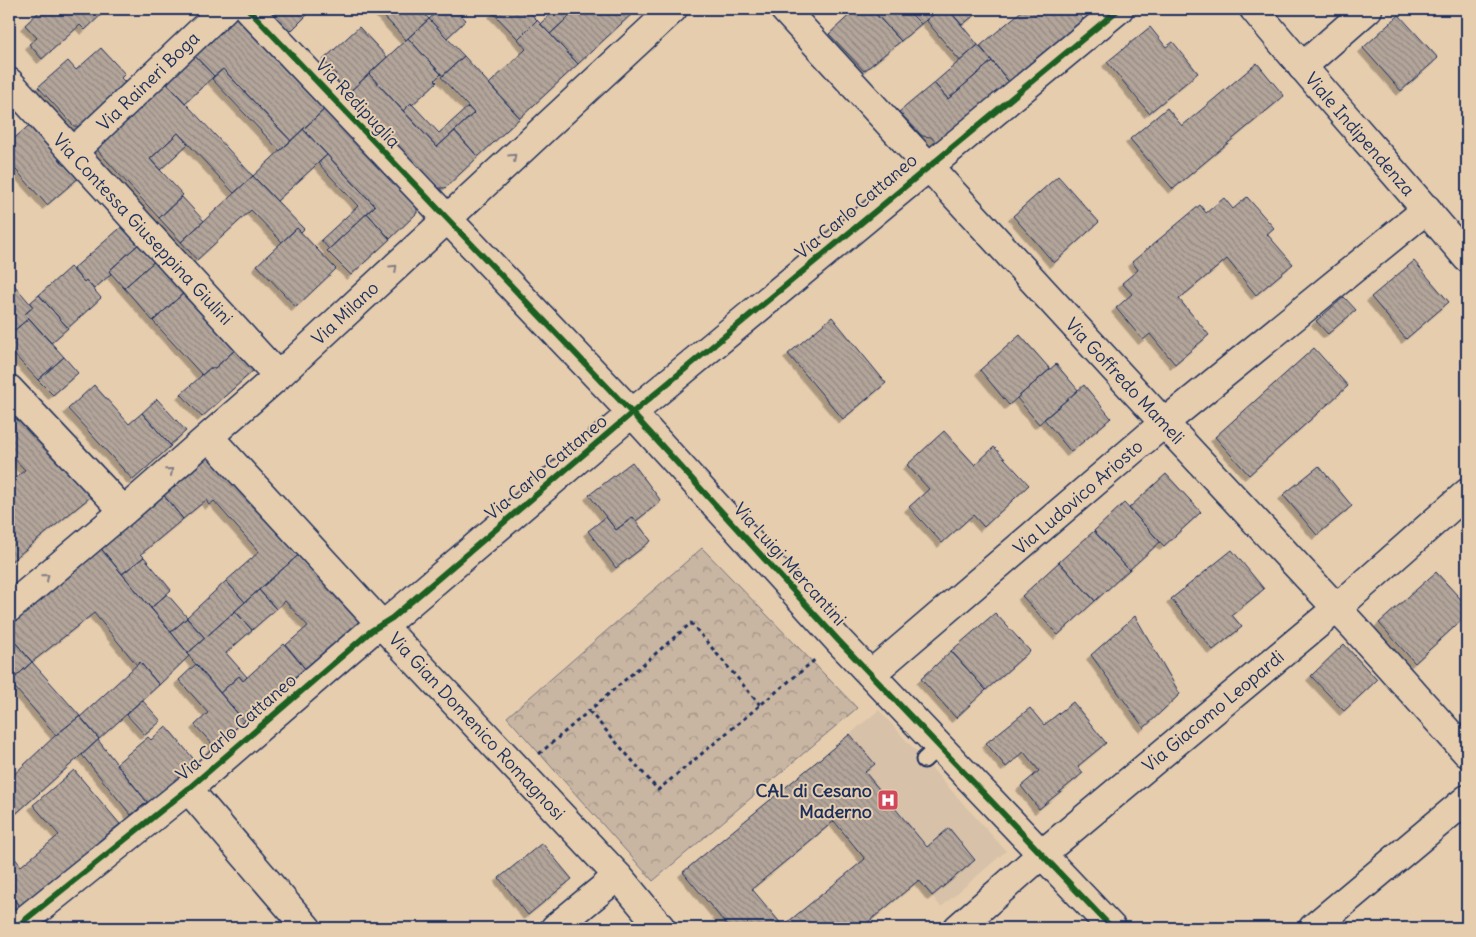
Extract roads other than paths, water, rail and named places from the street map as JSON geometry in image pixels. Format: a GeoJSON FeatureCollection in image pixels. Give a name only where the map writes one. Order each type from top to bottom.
{"type":"FeatureCollection","features":[{"type":"Feature","properties":{"kind":"street","name":"Via Raineri Boga"},"geometry":{"type":"LineString","coordinates":[[73,152],[224,9]]}},
{"type":"Feature","properties":{"kind":"street","name":"Via Redipuglia"},"geometry":{"type":"LineString","coordinates":[[248,9],[446,219]]}},
{"type":"Feature","properties":{"kind":"street","name":"Via Milano"},"geometry":{"type":"LineString","coordinates":[[9,608],[210,437],[278,376],[672,9]]}},
{"type":"Feature","properties":{"kind":"street","name":"Via Goffredo Mameli"},"geometry":{"type":"LineString","coordinates":[[784,9],[1164,423],[1337,608],[1467,753]]}},
{"type":"Feature","properties":{"kind":"street","name":"Via Carlo Cattaneo"},"geometry":{"type":"LineString","coordinates":[[16,928],[188,789],[371,631],[392,618],[632,413],[1119,9]]}},
{"type":"Feature","properties":{"kind":"street","name":"Viale Indipendenza"},"geometry":{"type":"LineString","coordinates":[[1254,9],[1302,68],[1427,209],[1467,258]]}},
{"type":"Feature","properties":{"kind":"street"},"geometry":{"type":"LineString","coordinates":[[1302,68],[1368,9]]}},
{"type":"Feature","properties":{"kind":"street","name":"Via Contessa Giuseppina Giulini"},"geometry":{"type":"LineString","coordinates":[[9,82],[278,376]]}},
{"type":"Feature","properties":{"kind":"street","name":"Via Ludovico Ariosto"},"geometry":{"type":"LineString","coordinates":[[872,674],[1164,423],[1427,209]]}},
{"type":"Feature","properties":{"kind":"street","name":"Via Luigi Mercantini"},"geometry":{"type":"LineString","coordinates":[[446,219],[632,413],[838,640],[872,674],[932,753],[1042,854],[1112,928]]}},
{"type":"Feature","properties":{"kind":"street"},"geometry":{"type":"LineString","coordinates":[[9,389],[124,511]]}},
{"type":"Feature","properties":{"kind":"street","name":"Via Gian Domenico Romagnosi"},"geometry":{"type":"LineString","coordinates":[[210,437],[618,876],[661,928]]}},
{"type":"Feature","properties":{"kind":"street","name":"Via Giacomo Leopardi"},"geometry":{"type":"LineString","coordinates":[[958,928],[1042,854],[1337,608],[1467,493]]}},
{"type":"Feature","properties":{"kind":"street"},"geometry":{"type":"LineString","coordinates":[[188,789],[307,928]]}},
{"type":"Feature","properties":{"kind":"street"},"geometry":{"type":"LineString","coordinates":[[1313,928],[1467,799]]}},
{"type":"Feature","properties":{"kind":"street"},"geometry":{"type":"LineString","coordinates":[[555,928],[618,876]]}},
{"type":"Feature","properties":{"kind":"place","name":"CAL di Cesano Maderno"},"geometry":{"type":"Point","coordinates":[888,800]}}]}
